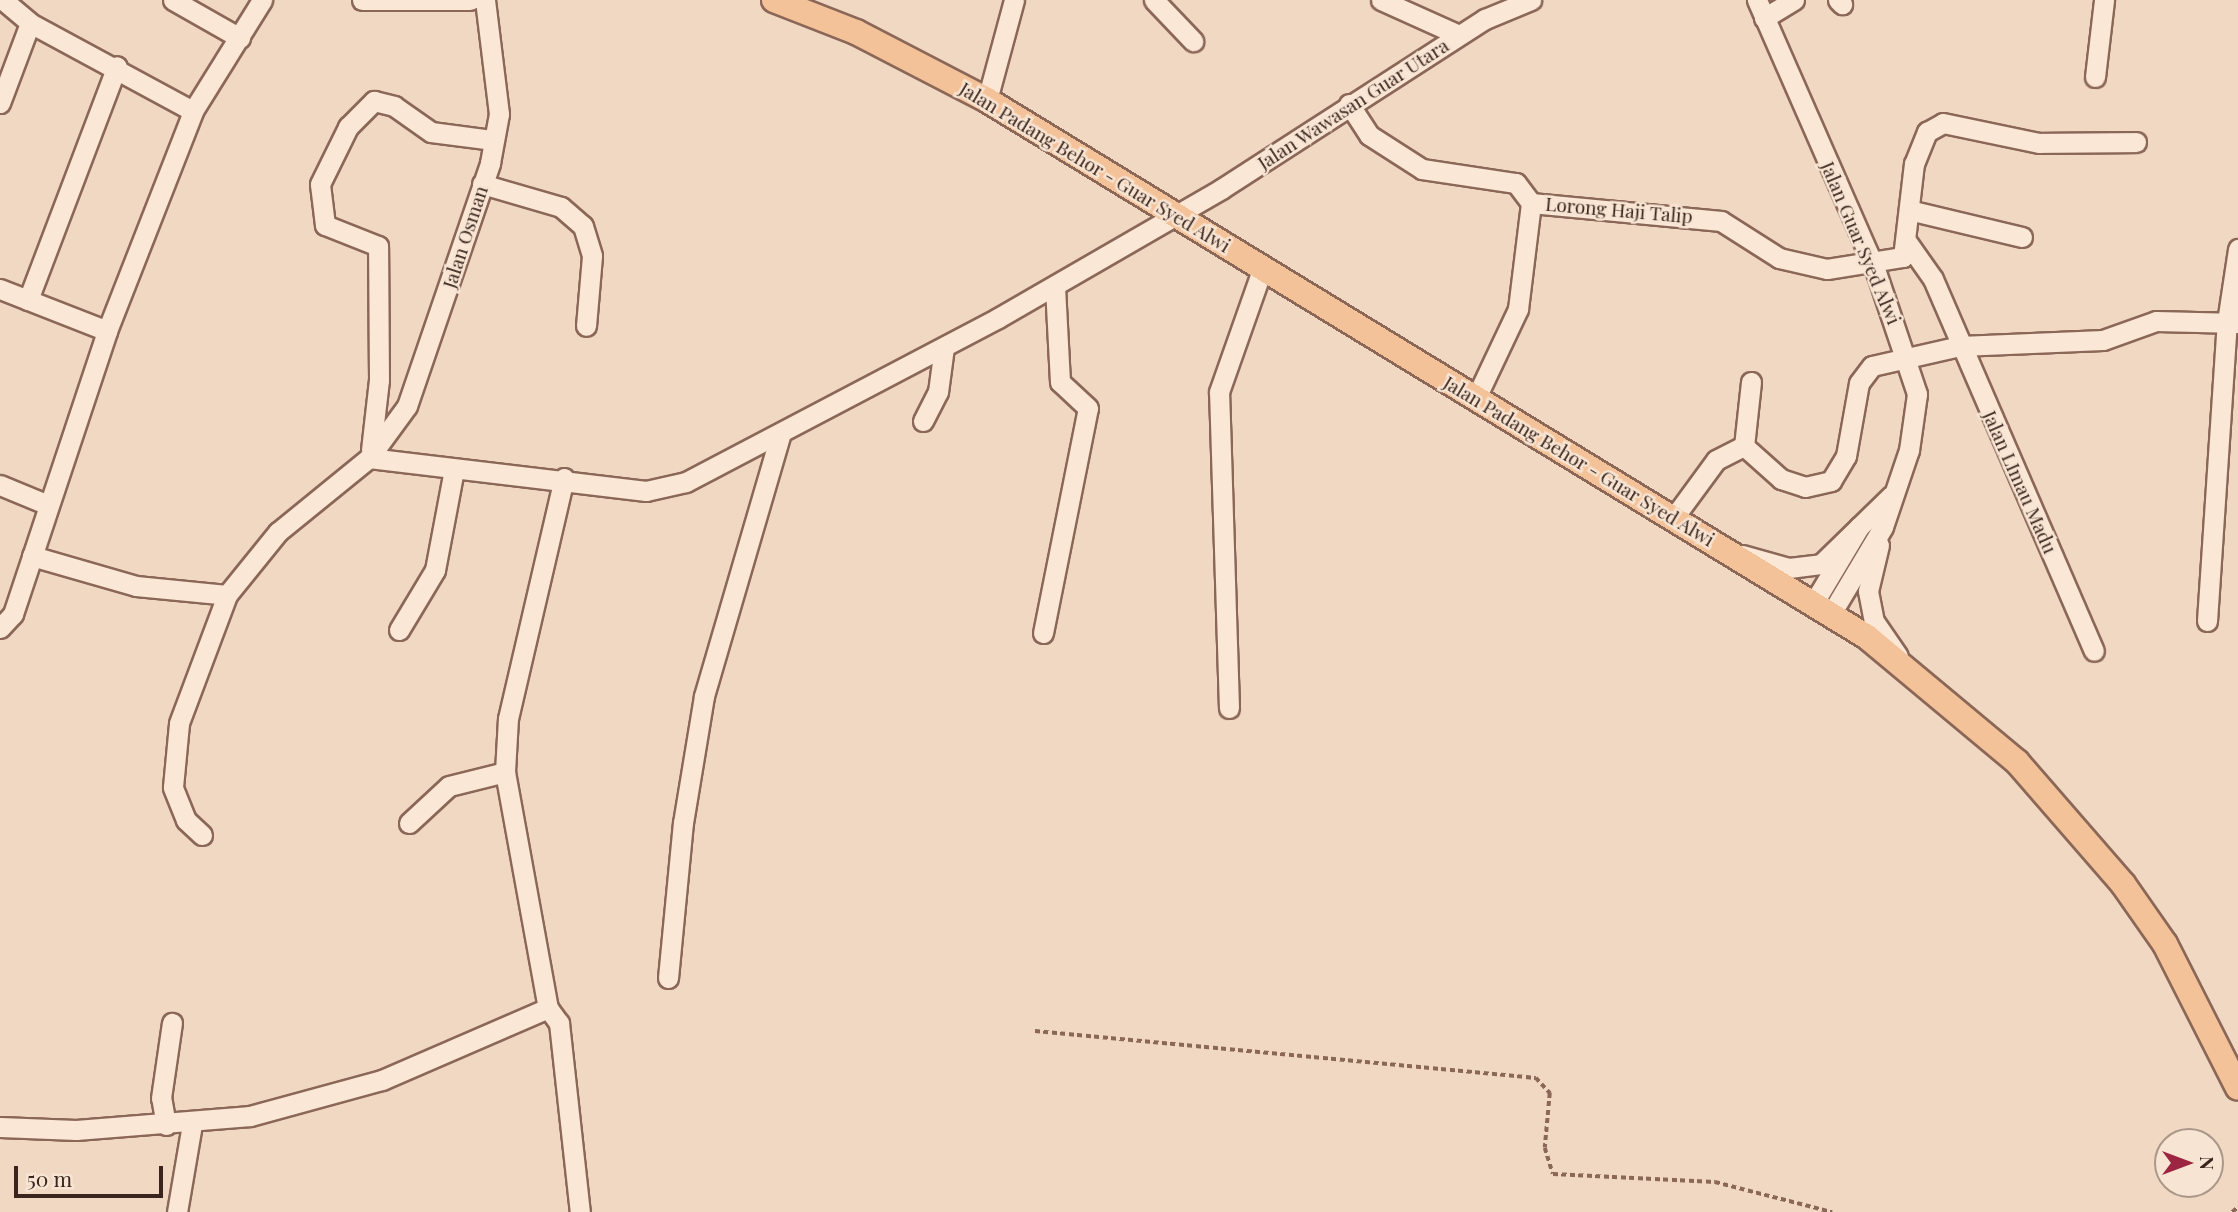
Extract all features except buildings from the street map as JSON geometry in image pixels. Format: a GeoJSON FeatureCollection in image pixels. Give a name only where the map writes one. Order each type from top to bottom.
{"type":"FeatureCollection","features":[{"type":"Feature","properties":{"kind":"main road","name":"Jalan Padang Behor - Guar Syed Alwi"},"geometry":{"type":"LineString","coordinates":[[774,0],[856,32],[987,100],[1672,520],[1731,552],[1822,609],[1906,668],[2017,762],[2123,884],[2165,944],[2238,1087]]}},
{"type":"Feature","properties":{"kind":"street"},"geometry":{"type":"LineString","coordinates":[[173,0],[240,38]]}},
{"type":"Feature","properties":{"kind":"street"},"geometry":{"type":"LineString","coordinates":[[0,628],[13,614],[46,504],[107,331],[193,111],[262,0]]}},
{"type":"Feature","properties":{"kind":"street"},"geometry":{"type":"LineString","coordinates":[[362,0],[470,0]]}},
{"type":"Feature","properties":{"kind":"street","name":"Jalan Osman"},"geometry":{"type":"LineString","coordinates":[[202,835],[186,820],[173,787],[172,752],[227,595],[278,532],[369,458],[407,406],[482,184],[494,140],[498,76],[485,0]]}},
{"type":"Feature","properties":{"kind":"street"},"geometry":{"type":"LineString","coordinates":[[987,100],[1014,0]]}},
{"type":"Feature","properties":{"kind":"street"},"geometry":{"type":"LineString","coordinates":[[1154,0],[1193,41]]}},
{"type":"Feature","properties":{"kind":"street"},"geometry":{"type":"LineString","coordinates":[[1381,0],[1459,34]]}},
{"type":"Feature","properties":{"kind":"street","name":"Jalan Wawasan Guar Utara"},"geometry":{"type":"LineString","coordinates":[[369,458],[454,469],[564,478],[646,491],[685,482],[780,436],[1055,286],[1178,215],[1459,34],[1531,0]]}},
{"type":"Feature","properties":{"kind":"street"},"geometry":{"type":"LineString","coordinates":[[1761,9],[1794,0]]}},
{"type":"Feature","properties":{"kind":"street"},"geometry":{"type":"LineString","coordinates":[[2095,77],[2104,0]]}},
{"type":"Feature","properties":{"kind":"street"},"geometry":{"type":"LineString","coordinates":[[11,3],[30,23],[117,66],[193,111]]}},
{"type":"Feature","properties":{"kind":"street","name":"Jalan Guar Syed Alwi"},"geometry":{"type":"LineString","coordinates":[[1761,9],[1874,266],[1908,357],[1917,394],[1914,427],[1883,527],[1822,609]]}},
{"type":"Feature","properties":{"kind":"street"},"geometry":{"type":"LineString","coordinates":[[0,103],[30,23]]}},
{"type":"Feature","properties":{"kind":"street"},"geometry":{"type":"LineString","coordinates":[[28,300],[117,66]]}},
{"type":"Feature","properties":{"kind":"street"},"geometry":{"type":"LineString","coordinates":[[369,458],[379,380],[380,256],[369,238],[325,225],[320,184],[348,127],[374,101],[394,106],[431,132],[494,140]]}},
{"type":"Feature","properties":{"kind":"street","name":"Lorong Haji Talip"},"geometry":{"type":"LineString","coordinates":[[1349,104],[1369,135],[1422,169],[1516,183],[1531,203],[1696,216],[1721,221],[1795,264],[1874,266]]}},
{"type":"Feature","properties":{"kind":"street"},"geometry":{"type":"LineString","coordinates":[[1874,266],[1896,262],[1907,242],[1913,211],[1914,163],[1927,132],[1943,123],[2039,143],[2136,142]]}},
{"type":"Feature","properties":{"kind":"street"},"geometry":{"type":"LineString","coordinates":[[482,184],[561,207],[583,226],[592,256],[586,326]]}},
{"type":"Feature","properties":{"kind":"street"},"geometry":{"type":"LineString","coordinates":[[1475,400],[1513,329],[1531,203]]}},
{"type":"Feature","properties":{"kind":"street"},"geometry":{"type":"LineString","coordinates":[[1913,211],[2022,237]]}},
{"type":"Feature","properties":{"kind":"street","name":"Jalan LImau Madu"},"geometry":{"type":"LineString","coordinates":[[1907,242],[1918,251],[1947,313],[2094,651]]}},
{"type":"Feature","properties":{"kind":"street"},"geometry":{"type":"LineString","coordinates":[[2207,621],[2238,249]]}},
{"type":"Feature","properties":{"kind":"street"},"geometry":{"type":"LineString","coordinates":[[1229,708],[1219,392],[1263,267]]}},
{"type":"Feature","properties":{"kind":"street"},"geometry":{"type":"LineString","coordinates":[[1042,633],[1088,408],[1060,382],[1055,286]]}},
{"type":"Feature","properties":{"kind":"street"},"geometry":{"type":"LineString","coordinates":[[0,289],[107,331]]}},
{"type":"Feature","properties":{"kind":"street"},"geometry":{"type":"LineString","coordinates":[[1744,446],[1781,479],[1805,487],[1832,481],[1846,456],[1859,383],[1872,366],[1960,346],[2103,340],[2156,321],[2232,323]]}},
{"type":"Feature","properties":{"kind":"street"},"geometry":{"type":"LineString","coordinates":[[923,421],[939,392],[944,348]]}},
{"type":"Feature","properties":{"kind":"street"},"geometry":{"type":"LineString","coordinates":[[1744,446],[1751,382]]}},
{"type":"Feature","properties":{"kind":"street"},"geometry":{"type":"LineString","coordinates":[[668,978],[682,823],[704,696],[780,436]]}},
{"type":"Feature","properties":{"kind":"street"},"geometry":{"type":"LineString","coordinates":[[1672,520],[1716,460],[1744,446]]}},
{"type":"Feature","properties":{"kind":"street"},"geometry":{"type":"LineString","coordinates":[[398,630],[435,570],[454,469]]}},
{"type":"Feature","properties":{"kind":"street"},"geometry":{"type":"LineString","coordinates":[[564,478],[508,718],[505,772],[548,1008],[559,1023],[580,1212]]}},
{"type":"Feature","properties":{"kind":"street"},"geometry":{"type":"LineString","coordinates":[[0,485],[46,504]]}},
{"type":"Feature","properties":{"kind":"street","name":"Jalan Guar Syed Alwi"},"geometry":{"type":"LineString","coordinates":[[1822,609],[1859,527],[1894,493]]}},
{"type":"Feature","properties":{"kind":"street"},"geometry":{"type":"LineString","coordinates":[[1731,552],[1789,568],[1821,564],[1859,527]]}},
{"type":"Feature","properties":{"kind":"street"},"geometry":{"type":"LineString","coordinates":[[1883,527],[1868,591],[1874,621],[1906,668]]}},
{"type":"Feature","properties":{"kind":"street"},"geometry":{"type":"LineString","coordinates":[[32,556],[136,586],[227,595]]}},
{"type":"Feature","properties":{"kind":"street"},"geometry":{"type":"LineString","coordinates":[[409,823],[449,786],[505,772]]}},
{"type":"Feature","properties":{"kind":"street"},"geometry":{"type":"LineString","coordinates":[[0,1128],[192,1124],[250,1116],[382,1080],[548,1008]]}},
{"type":"Feature","properties":{"kind":"street"},"geometry":{"type":"LineString","coordinates":[[166,1125],[161,1098],[172,1023]]}},
{"type":"Feature","properties":{"kind":"street"},"geometry":{"type":"LineString","coordinates":[[177,1212],[192,1124]]}},
{"type":"Feature","properties":{"kind":"path"},"geometry":{"type":"LineString","coordinates":[[1035,1031],[1536,1078],[1550,1093],[1545,1148],[1553,1174],[1715,1182],[1832,1212]]}},
{"type":"Feature","properties":{"kind":"path"},"geometry":{"type":"LineString","coordinates":[[2232,1212],[2238,1207]]}}]}
